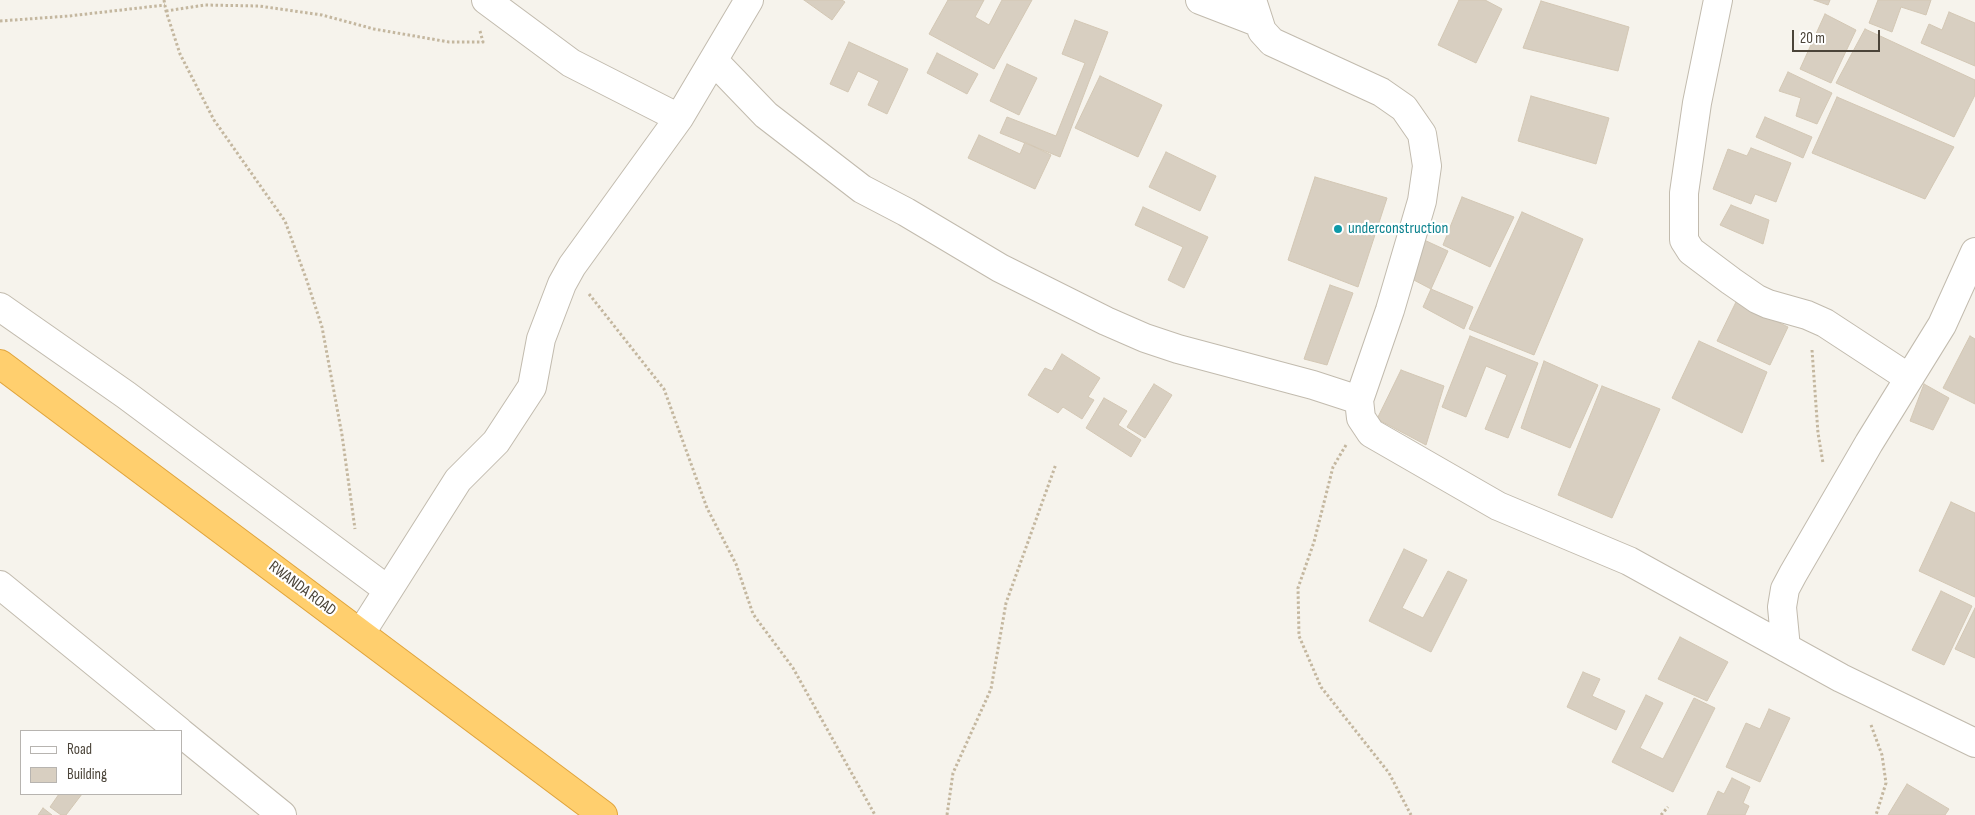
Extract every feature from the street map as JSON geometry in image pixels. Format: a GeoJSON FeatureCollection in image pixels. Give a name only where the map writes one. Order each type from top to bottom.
{"type":"FeatureCollection","features":[{"type":"Feature","properties":{"kind":"highway","name":"RWANDA ROAD"},"geometry":{"type":"LineString","coordinates":[[0,364],[604,815]]}},
{"type":"Feature","properties":{"kind":"street"},"geometry":{"type":"LineString","coordinates":[[361,633],[458,480],[496,442],[532,387],[541,338],[562,284],[572,266],[679,118],[714,62],[749,0]]}},
{"type":"Feature","properties":{"kind":"street"},"geometry":{"type":"LineString","coordinates":[[1200,0],[1255,11],[1262,31],[1272,42],[1381,92],[1404,108],[1422,134],[1427,166],[1422,201],[1360,409]]}},
{"type":"Feature","properties":{"kind":"street"},"geometry":{"type":"LineString","coordinates":[[1718,0],[1697,103],[1685,184],[1684,240],[1692,251],[1757,299],[1809,316],[1844,335],[1909,378]]}},
{"type":"Feature","properties":{"kind":"street"},"geometry":{"type":"LineString","coordinates":[[482,13],[571,63],[679,118]]}},
{"type":"Feature","properties":{"kind":"street"},"geometry":{"type":"LineString","coordinates":[[714,62],[766,115],[862,189],[914,216],[1000,268],[1106,321],[1145,338],[1178,350],[1313,385],[1360,409],[1371,433],[1467,490],[1498,506],[1629,560],[1850,683],[1975,743]]}},
{"type":"Feature","properties":{"kind":"street"},"geometry":{"type":"LineString","coordinates":[[1786,648],[1782,607],[1785,589],[1868,443],[1942,325],[1975,252]]}},
{"type":"Feature","properties":{"kind":"street"},"geometry":{"type":"LineString","coordinates":[[0,307],[126,395],[388,590]]}},
{"type":"Feature","properties":{"kind":"street"},"geometry":{"type":"LineString","coordinates":[[0,585],[178,730]]}},
{"type":"Feature","properties":{"kind":"street"},"geometry":{"type":"LineString","coordinates":[[182,734],[282,815]]}},
{"type":"Feature","properties":{"kind":"path"},"geometry":{"type":"LineString","coordinates":[[164,0],[180,54],[214,120],[284,221],[307,281],[322,327],[340,426],[362,571]]}},
{"type":"Feature","properties":{"kind":"path"},"geometry":{"type":"LineString","coordinates":[[0,21],[70,16],[165,5]]}},
{"type":"Feature","properties":{"kind":"path"},"geometry":{"type":"LineString","coordinates":[[166,11],[205,5],[259,6],[322,15],[374,29],[449,42],[484,42],[482,13]]}},
{"type":"Feature","properties":{"kind":"path"},"geometry":{"type":"LineString","coordinates":[[572,266],[591,299],[664,389],[708,508],[736,564],[753,614],[793,668],[876,815]]}},
{"type":"Feature","properties":{"kind":"path"},"geometry":{"type":"LineString","coordinates":[[1809,316],[1818,433],[1832,507]]}},
{"type":"Feature","properties":{"kind":"path"},"geometry":{"type":"LineString","coordinates":[[1360,409],[1333,467],[1314,542],[1298,588],[1299,636],[1321,687],[1389,773],[1411,815]]}},
{"type":"Feature","properties":{"kind":"path"},"geometry":{"type":"LineString","coordinates":[[947,815],[953,773],[991,689],[1006,603],[1056,464]]}},
{"type":"Feature","properties":{"kind":"path"},"geometry":{"type":"LineString","coordinates":[[1866,718],[1872,726],[1882,755],[1886,783],[1876,815]]}},
{"type":"Feature","properties":{"kind":"path"},"geometry":{"type":"LineString","coordinates":[[1661,815],[1668,807]]}},
{"type":"Feature","properties":{"kind":"building"},"geometry":{"type":"Polygon","coordinates":[[[804,0],[842,0],[845,2],[832,20],[804,0]]]}},
{"type":"Feature","properties":{"kind":"building"},"geometry":{"type":"Polygon","coordinates":[[[948,0],[984,0],[975,17],[989,25],[1002,0],[1032,0],[994,69],[929,34],[948,0]]]}},
{"type":"Feature","properties":{"kind":"building"},"geometry":{"type":"Polygon","coordinates":[[[1459,0],[1485,0],[1502,9],[1476,63],[1438,45],[1459,0]]]}},
{"type":"Feature","properties":{"kind":"building"},"geometry":{"type":"Polygon","coordinates":[[[1814,0],[1830,0],[1828,5],[1814,0]]]}},
{"type":"Feature","properties":{"kind":"building"},"geometry":{"type":"Polygon","coordinates":[[[1878,0],[1931,0],[1926,15],[1901,7],[1892,32],[1869,23],[1878,0]]]}},
{"type":"Feature","properties":{"kind":"building"},"geometry":{"type":"Polygon","coordinates":[[[1541,1],[1629,27],[1618,71],[1523,48],[1541,1]]]}},
{"type":"Feature","properties":{"kind":"building"},"geometry":{"type":"Polygon","coordinates":[[[1949,12],[1975,23],[1975,66],[1921,43],[1929,24],[1942,30],[1949,12]]]}},
{"type":"Feature","properties":{"kind":"building"},"geometry":{"type":"Polygon","coordinates":[[[1825,14],[1856,30],[1831,83],[1800,69],[1825,14]]]}},
{"type":"Feature","properties":{"kind":"building"},"geometry":{"type":"Polygon","coordinates":[[[1075,20],[1108,32],[1060,157],[1000,133],[1007,117],[1056,136],[1085,63],[1062,54],[1075,20]]]}},
{"type":"Feature","properties":{"kind":"building"},"geometry":{"type":"Polygon","coordinates":[[[1865,29],[1975,80],[1975,95],[1954,137],[1836,83],[1865,29]]]}},
{"type":"Feature","properties":{"kind":"building"},"geometry":{"type":"Polygon","coordinates":[[[849,42],[908,69],[887,114],[868,105],[879,81],[858,71],[848,92],[830,84],[849,42]]]}},
{"type":"Feature","properties":{"kind":"building"},"geometry":{"type":"Polygon","coordinates":[[[937,53],[978,74],[967,94],[927,73],[937,53]]]}},
{"type":"Feature","properties":{"kind":"building"},"geometry":{"type":"Polygon","coordinates":[[[1007,64],[1037,78],[1019,115],[990,101],[1007,64]]]}},
{"type":"Feature","properties":{"kind":"building"},"geometry":{"type":"Polygon","coordinates":[[[1788,72],[1832,93],[1817,124],[1796,116],[1801,98],[1779,91],[1788,72]]]}},
{"type":"Feature","properties":{"kind":"building"},"geometry":{"type":"Polygon","coordinates":[[[1100,76],[1162,105],[1138,157],[1075,128],[1100,76]]]}},
{"type":"Feature","properties":{"kind":"building"},"geometry":{"type":"Polygon","coordinates":[[[1531,96],[1609,118],[1596,164],[1518,141],[1531,96]]]}},
{"type":"Feature","properties":{"kind":"building"},"geometry":{"type":"Polygon","coordinates":[[[1837,97],[1954,147],[1925,199],[1812,153],[1837,97]]]}},
{"type":"Feature","properties":{"kind":"building"},"geometry":{"type":"Polygon","coordinates":[[[1765,117],[1812,137],[1803,158],[1756,137],[1765,117]]]}},
{"type":"Feature","properties":{"kind":"building"},"geometry":{"type":"Polygon","coordinates":[[[979,135],[1020,154],[1025,142],[1051,155],[1035,189],[968,158],[979,135]]]}},
{"type":"Feature","properties":{"kind":"building"},"geometry":{"type":"Polygon","coordinates":[[[1751,148],[1791,163],[1776,202],[1755,194],[1751,204],[1713,189],[1728,149],[1747,156],[1751,148]]]}},
{"type":"Feature","properties":{"kind":"building"},"geometry":{"type":"Polygon","coordinates":[[[1166,152],[1216,176],[1200,211],[1149,187],[1166,152]]]}},
{"type":"Feature","properties":{"kind":"building","name":"underconstruction"},"geometry":{"type":"Polygon","coordinates":[[[1315,177],[1387,198],[1358,287],[1288,260],[1315,177]]]}},
{"type":"Feature","properties":{"kind":"building"},"geometry":{"type":"Polygon","coordinates":[[[1462,197],[1514,217],[1490,267],[1443,245],[1462,197]]]}},
{"type":"Feature","properties":{"kind":"building"},"geometry":{"type":"Polygon","coordinates":[[[1731,205],[1769,220],[1763,244],[1720,225],[1731,205]]]}},
{"type":"Feature","properties":{"kind":"building"},"geometry":{"type":"Polygon","coordinates":[[[1143,207],[1208,237],[1184,288],[1168,280],[1183,247],[1135,225],[1143,207]]]}},
{"type":"Feature","properties":{"kind":"building"},"geometry":{"type":"Polygon","coordinates":[[[1522,212],[1583,239],[1534,355],[1469,329],[1522,212]]]}},
{"type":"Feature","properties":{"kind":"building"},"geometry":{"type":"Polygon","coordinates":[[[1422,239],[1448,251],[1431,289],[1410,278],[1422,239]]]}},
{"type":"Feature","properties":{"kind":"building"},"geometry":{"type":"Polygon","coordinates":[[[1330,285],[1353,293],[1327,365],[1304,359],[1330,285]]]}},
{"type":"Feature","properties":{"kind":"building"},"geometry":{"type":"Polygon","coordinates":[[[1431,289],[1473,307],[1464,329],[1423,307],[1431,289]]]}},
{"type":"Feature","properties":{"kind":"building"},"geometry":{"type":"Polygon","coordinates":[[[1736,302],[1788,327],[1770,365],[1717,341],[1736,302]]]}},
{"type":"Feature","properties":{"kind":"building"},"geometry":{"type":"Polygon","coordinates":[[[1470,336],[1538,363],[1508,438],[1485,429],[1507,375],[1486,366],[1466,417],[1442,407],[1470,336]]]}},
{"type":"Feature","properties":{"kind":"building"},"geometry":{"type":"Polygon","coordinates":[[[1970,336],[1975,339],[1975,404],[1943,388],[1970,336]]]}},
{"type":"Feature","properties":{"kind":"building"},"geometry":{"type":"Polygon","coordinates":[[[1699,341],[1767,372],[1742,433],[1672,398],[1699,341]]]}},
{"type":"Feature","properties":{"kind":"building"},"geometry":{"type":"Polygon","coordinates":[[[1062,354],[1100,378],[1088,397],[1094,400],[1082,419],[1063,407],[1058,413],[1028,395],[1045,368],[1052,371],[1062,354]]]}},
{"type":"Feature","properties":{"kind":"building"},"geometry":{"type":"Polygon","coordinates":[[[1544,361],[1598,385],[1570,448],[1521,428],[1544,361]]]}},
{"type":"Feature","properties":{"kind":"building"},"geometry":{"type":"Polygon","coordinates":[[[1401,370],[1444,386],[1426,445],[1377,419],[1401,370]]]}},
{"type":"Feature","properties":{"kind":"building"},"geometry":{"type":"Polygon","coordinates":[[[1154,384],[1172,395],[1145,438],[1127,427],[1154,384]]]}},
{"type":"Feature","properties":{"kind":"building"},"geometry":{"type":"Polygon","coordinates":[[[1924,384],[1949,398],[1933,430],[1910,421],[1924,384]]]}},
{"type":"Feature","properties":{"kind":"building"},"geometry":{"type":"Polygon","coordinates":[[[1602,386],[1660,409],[1612,518],[1558,495],[1602,386]]]}},
{"type":"Feature","properties":{"kind":"building"},"geometry":{"type":"Polygon","coordinates":[[[1104,398],[1127,411],[1118,425],[1141,440],[1131,457],[1086,428],[1104,398]]]}},
{"type":"Feature","properties":{"kind":"building"},"geometry":{"type":"Polygon","coordinates":[[[1951,502],[1975,513],[1975,597],[1919,571],[1951,502]]]}},
{"type":"Feature","properties":{"kind":"building"},"geometry":{"type":"Polygon","coordinates":[[[1404,549],[1427,560],[1402,608],[1423,618],[1448,571],[1467,580],[1431,652],[1369,621],[1404,549]]]}},
{"type":"Feature","properties":{"kind":"building"},"geometry":{"type":"Polygon","coordinates":[[[1941,591],[1972,606],[1944,665],[1912,650],[1941,591]]]}},
{"type":"Feature","properties":{"kind":"building"},"geometry":{"type":"Polygon","coordinates":[[[1975,608],[1975,658],[1955,649],[1975,608]]]}},
{"type":"Feature","properties":{"kind":"building"},"geometry":{"type":"Polygon","coordinates":[[[1680,637],[1728,662],[1707,701],[1658,679],[1680,637]]]}},
{"type":"Feature","properties":{"kind":"building"},"geometry":{"type":"Polygon","coordinates":[[[1583,672],[1600,679],[1592,696],[1625,711],[1616,730],[1567,707],[1583,672]]]}},
{"type":"Feature","properties":{"kind":"building"},"geometry":{"type":"Polygon","coordinates":[[[1646,695],[1663,703],[1640,748],[1663,759],[1694,698],[1715,708],[1673,792],[1612,762],[1646,695]]]}},
{"type":"Feature","properties":{"kind":"building"},"geometry":{"type":"Polygon","coordinates":[[[1769,709],[1790,718],[1760,782],[1726,767],[1746,723],[1760,729],[1769,709]]]}},
{"type":"Feature","properties":{"kind":"building"},"geometry":{"type":"Polygon","coordinates":[[[1732,778],[1750,787],[1743,803],[1749,806],[1745,815],[1707,815],[1718,791],[1724,794],[1732,778]]]}},
{"type":"Feature","properties":{"kind":"building"},"geometry":{"type":"Polygon","coordinates":[[[1907,784],[1949,809],[1945,815],[1888,815],[1907,784]]]}},
{"type":"Feature","properties":{"kind":"building"},"geometry":{"type":"Polygon","coordinates":[[[58,795],[81,795],[66,815],[61,815],[50,807],[58,795]]]}},
{"type":"Feature","properties":{"kind":"building"},"geometry":{"type":"Polygon","coordinates":[[[43,808],[52,815],[38,815],[43,808]]]}},
{"type":"Feature","properties":{"kind":"place","name":"underconstruction"},"geometry":{"type":"Point","coordinates":[1338,229]}}]}
